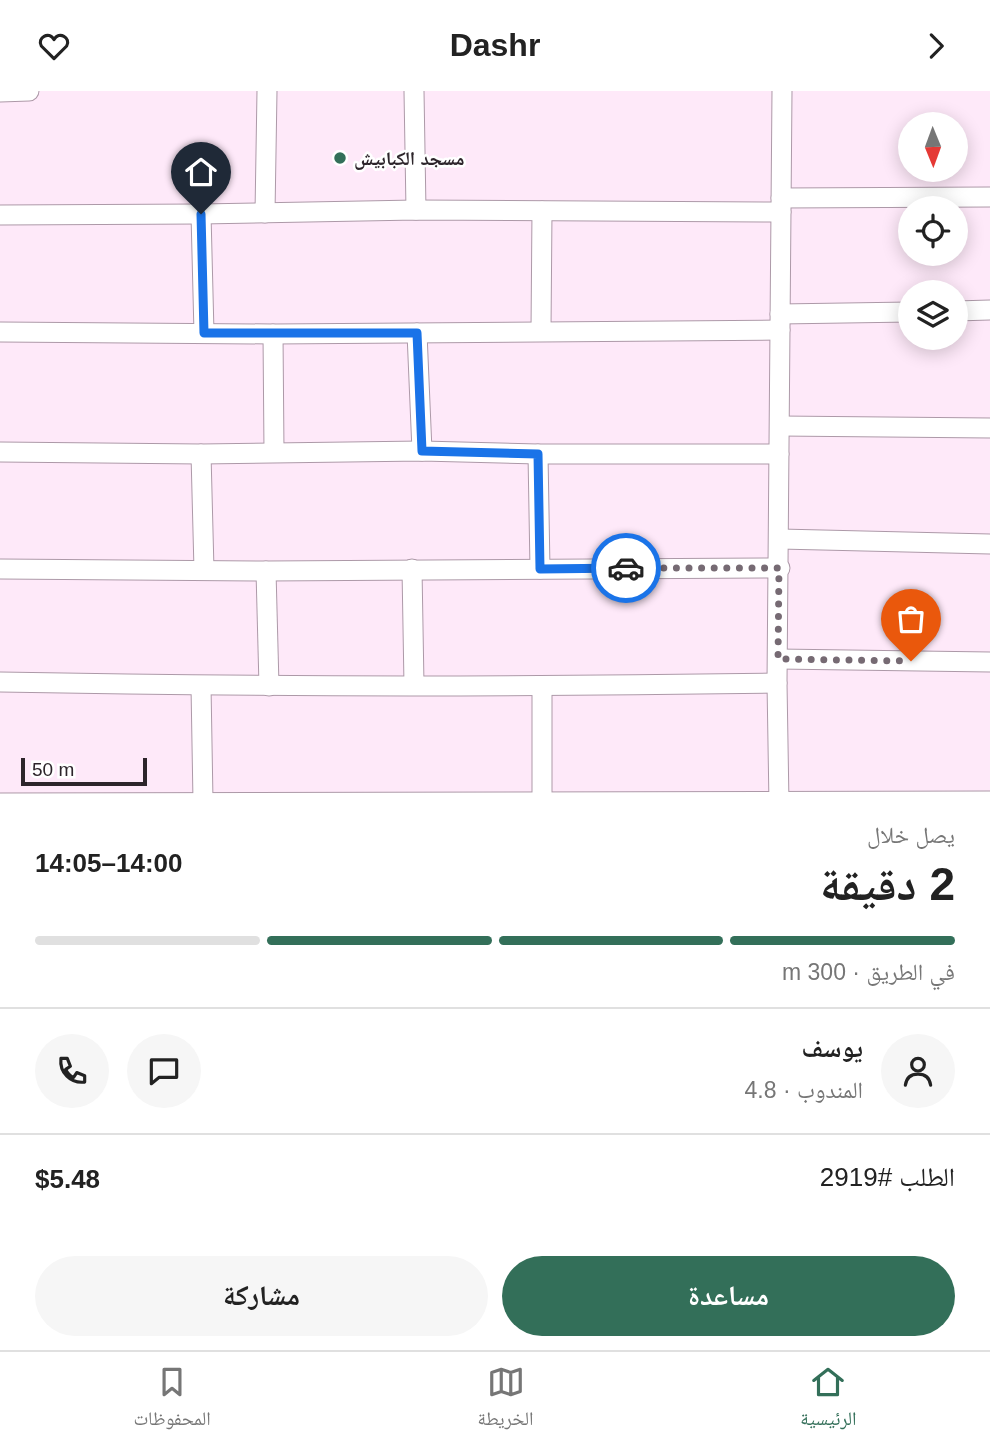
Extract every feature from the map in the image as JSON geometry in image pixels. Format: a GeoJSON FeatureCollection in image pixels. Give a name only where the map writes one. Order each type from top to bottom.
{"type":"FeatureCollection","features":[{"type":"Feature","properties":{"kind":"street"},"geometry":{"type":"LineString","coordinates":[[0,92],[29,91]]}},
{"type":"Feature","properties":{"kind":"street"},"geometry":{"type":"LineString","coordinates":[[265,213],[267,91]]}},
{"type":"Feature","properties":{"kind":"street"},"geometry":{"type":"LineString","coordinates":[[415,91],[416,210]]}},
{"type":"Feature","properties":{"kind":"street"},"geometry":{"type":"LineString","coordinates":[[779,802],[782,91]]}},
{"type":"Feature","properties":{"kind":"street"},"geometry":{"type":"LineString","coordinates":[[0,215],[542,211],[990,197]]}},
{"type":"Feature","properties":{"kind":"street"},"geometry":{"type":"LineString","coordinates":[[541,331],[542,211]]}},
{"type":"Feature","properties":{"kind":"street"},"geometry":{"type":"LineString","coordinates":[[201,214],[204,333]]}},
{"type":"Feature","properties":{"kind":"street"},"geometry":{"type":"LineString","coordinates":[[968,311],[990,310]]}},
{"type":"Feature","properties":{"kind":"street"},"geometry":{"type":"LineString","coordinates":[[0,332],[273,334],[541,331],[780,322],[898,312]]}},
{"type":"Feature","properties":{"kind":"street"},"geometry":{"type":"LineString","coordinates":[[417,333],[422,451]]}},
{"type":"Feature","properties":{"kind":"street"},"geometry":{"type":"LineString","coordinates":[[273,334],[274,452]]}},
{"type":"Feature","properties":{"kind":"street"},"geometry":{"type":"LineString","coordinates":[[780,426],[990,428]]}},
{"type":"Feature","properties":{"kind":"street"},"geometry":{"type":"LineString","coordinates":[[0,452],[779,454]]}},
{"type":"Feature","properties":{"kind":"street"},"geometry":{"type":"LineString","coordinates":[[201,454],[204,570]]}},
{"type":"Feature","properties":{"kind":"street"},"geometry":{"type":"LineString","coordinates":[[538,454],[540,569]]}},
{"type":"Feature","properties":{"kind":"street"},"geometry":{"type":"LineString","coordinates":[[780,539],[990,544]]}},
{"type":"Feature","properties":{"kind":"street"},"geometry":{"type":"LineString","coordinates":[[0,569],[266,571],[779,568]]}},
{"type":"Feature","properties":{"kind":"street"},"geometry":{"type":"LineString","coordinates":[[412,569],[414,685]]}},
{"type":"Feature","properties":{"kind":"street"},"geometry":{"type":"LineString","coordinates":[[266,571],[269,686]]}},
{"type":"Feature","properties":{"kind":"street"},"geometry":{"type":"LineString","coordinates":[[778,659],[990,662]]}},
{"type":"Feature","properties":{"kind":"street"},"geometry":{"type":"LineString","coordinates":[[0,682],[201,686],[778,683]]}},
{"type":"Feature","properties":{"kind":"street"},"geometry":{"type":"LineString","coordinates":[[201,686],[203,801]]}},
{"type":"Feature","properties":{"kind":"street"},"geometry":{"type":"LineString","coordinates":[[542,686],[542,801]]}},
{"type":"Feature","properties":{"kind":"street"},"geometry":{"type":"LineString","coordinates":[[0,803],[990,801]]}},
{"type":"Feature","properties":{"kind":"way so far"},"geometry":{"type":"LineString","coordinates":[[626,568],[779,568],[778,659],[911,661]]}},
{"type":"Feature","properties":{"kind":"place","name":"مسجد الكبابيش"},"geometry":{"type":"Point","coordinates":[340,158]}},
{"type":"Feature","properties":{"kind":"route"},"geometry":{"type":"LineString","coordinates":[[201,214],[204,333],[417,333],[422,451],[538,454],[540,569],[626,568]]}}]}
